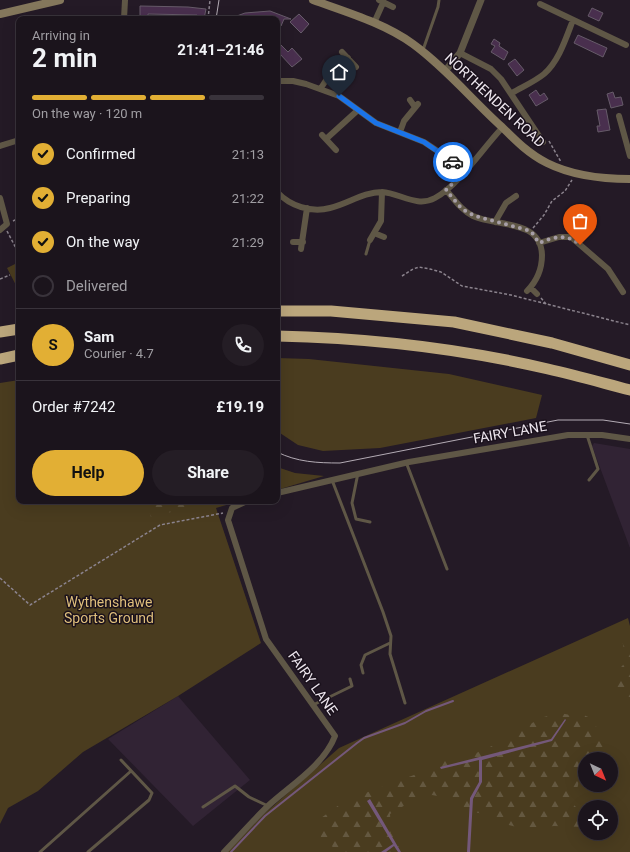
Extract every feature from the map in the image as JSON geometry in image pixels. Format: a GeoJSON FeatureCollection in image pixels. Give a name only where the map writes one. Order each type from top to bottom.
{"type":"FeatureCollection","features":[{"type":"Feature","properties":{"kind":"highway"},"geometry":{"type":"LineString","coordinates":[[280,311],[331,311],[454,322],[552,343],[630,365]]}},
{"type":"Feature","properties":{"kind":"highway"},"geometry":{"type":"LineString","coordinates":[[0,332],[16,329]]}},
{"type":"Feature","properties":{"kind":"highway"},"geometry":{"type":"LineString","coordinates":[[280,336],[329,337],[443,349],[547,369],[630,390]]}},
{"type":"Feature","properties":{"kind":"highway"},"geometry":{"type":"LineString","coordinates":[[0,359],[16,356]]}},
{"type":"Feature","properties":{"kind":"main road"},"geometry":{"type":"LineString","coordinates":[[0,14],[55,0]]}},
{"type":"Feature","properties":{"kind":"main road","name":"NORTHENDEN ROAD"},"geometry":{"type":"LineString","coordinates":[[317,1],[374,23],[395,33],[423,52],[445,71],[502,128],[534,156],[577,174],[613,179],[630,179]]}},
{"type":"Feature","properties":{"kind":"street"},"geometry":{"type":"LineString","coordinates":[[124,16],[125,0]]}},
{"type":"Feature","properties":{"kind":"street"},"geometry":{"type":"LineString","coordinates":[[445,71],[460,53],[481,0]]}},
{"type":"Feature","properties":{"kind":"street"},"geometry":{"type":"LineString","coordinates":[[374,23],[381,1],[392,7]]}},
{"type":"Feature","properties":{"kind":"street"},"geometry":{"type":"LineString","coordinates":[[540,4],[626,45]]}},
{"type":"Feature","properties":{"kind":"street"},"geometry":{"type":"LineString","coordinates":[[512,93],[539,78],[550,68],[573,20]]}},
{"type":"Feature","properties":{"kind":"street"},"geometry":{"type":"LineString","coordinates":[[342,52],[356,67]]}},
{"type":"Feature","properties":{"kind":"street","name":"NORTHENDEN ROAD"},"geometry":{"type":"LineString","coordinates":[[460,53],[491,69],[501,79],[512,93],[543,142]]}},
{"type":"Feature","properties":{"kind":"street"},"geometry":{"type":"LineString","coordinates":[[321,88],[330,74],[348,58]]}},
{"type":"Feature","properties":{"kind":"street"},"geometry":{"type":"LineString","coordinates":[[280,81],[293,81],[321,88],[339,96],[376,123],[400,132],[440,152],[466,170]]}},
{"type":"Feature","properties":{"kind":"street"},"geometry":{"type":"LineString","coordinates":[[400,132],[404,121],[417,105],[410,100]]}},
{"type":"Feature","properties":{"kind":"street"},"geometry":{"type":"LineString","coordinates":[[336,150],[324,137],[358,110]]}},
{"type":"Feature","properties":{"kind":"street"},"geometry":{"type":"LineString","coordinates":[[619,116],[630,156]]}},
{"type":"Feature","properties":{"kind":"street"},"geometry":{"type":"LineString","coordinates":[[280,194],[293,205],[307,208],[330,208],[368,194],[382,192],[413,201],[423,202],[434,199],[446,190],[466,170],[502,128]]}},
{"type":"Feature","properties":{"kind":"street"},"geometry":{"type":"LineString","coordinates":[[0,146],[16,141]]}},
{"type":"Feature","properties":{"kind":"street"},"geometry":{"type":"LineString","coordinates":[[446,190],[462,209],[468,213],[481,219],[531,231],[539,243],[542,252],[541,268],[529,290],[537,294]]}},
{"type":"Feature","properties":{"kind":"street"},"geometry":{"type":"LineString","coordinates":[[370,240],[381,220],[382,192]]}},
{"type":"Feature","properties":{"kind":"street"},"geometry":{"type":"LineString","coordinates":[[496,222],[506,203],[516,196]]}},
{"type":"Feature","properties":{"kind":"street"},"geometry":{"type":"LineString","coordinates":[[0,198],[7,218],[7,224],[2,228]]}},
{"type":"Feature","properties":{"kind":"street"},"geometry":{"type":"LineString","coordinates":[[301,249],[307,208]]}},
{"type":"Feature","properties":{"kind":"street"},"geometry":{"type":"LineString","coordinates":[[374,233],[384,237]]}},
{"type":"Feature","properties":{"kind":"street"},"geometry":{"type":"LineString","coordinates":[[539,243],[560,237],[571,237],[608,268],[623,292]]}},
{"type":"Feature","properties":{"kind":"street"},"geometry":{"type":"LineString","coordinates":[[293,242],[303,242]]}},
{"type":"Feature","properties":{"kind":"street","name":"FAIRY LANE"},"geometry":{"type":"LineString","coordinates":[[280,492],[406,462],[568,435],[602,434],[630,439]]}},
{"type":"Feature","properties":{"kind":"street"},"geometry":{"type":"LineString","coordinates":[[229,512],[237,504]]}},
{"type":"Feature","properties":{"kind":"street","name":"FAIRY LANE"},"geometry":{"type":"LineString","coordinates":[[224,852],[268,806],[308,772],[332,744],[335,736],[266,639],[230,530],[228,520],[229,512]]}},
{"type":"Feature","properties":{"kind":"lane"},"geometry":{"type":"LineString","coordinates":[[423,52],[438,8],[439,0]]}},
{"type":"Feature","properties":{"kind":"lane"},"geometry":{"type":"LineString","coordinates":[[366,254],[370,240]]}},
{"type":"Feature","properties":{"kind":"lane"},"geometry":{"type":"LineString","coordinates":[[587,434],[598,470],[589,480]]}},
{"type":"Feature","properties":{"kind":"lane"},"geometry":{"type":"LineString","coordinates":[[406,462],[448,569]]}},
{"type":"Feature","properties":{"kind":"lane"},"geometry":{"type":"LineString","coordinates":[[358,474],[352,508],[356,519],[370,522]]}},
{"type":"Feature","properties":{"kind":"lane"},"geometry":{"type":"LineString","coordinates":[[332,480],[383,612],[390,636],[390,654],[405,703]]}},
{"type":"Feature","properties":{"kind":"lane"},"geometry":{"type":"LineString","coordinates":[[363,672],[361,665],[365,654],[390,643]]}},
{"type":"Feature","properties":{"kind":"lane"},"geometry":{"type":"LineString","coordinates":[[313,705],[352,686],[350,680]]}},
{"type":"Feature","properties":{"kind":"lane"},"geometry":{"type":"LineString","coordinates":[[88,852],[149,800],[152,793],[121,760]]}},
{"type":"Feature","properties":{"kind":"lane"},"geometry":{"type":"LineString","coordinates":[[40,852],[130,771]]}},
{"type":"Feature","properties":{"kind":"lane"},"geometry":{"type":"LineString","coordinates":[[204,807],[235,786],[249,797],[268,806]]}},
{"type":"Feature","properties":{"kind":"path"},"geometry":{"type":"LineString","coordinates":[[208,16],[210,0]]}},
{"type":"Feature","properties":{"kind":"path"},"geometry":{"type":"LineString","coordinates":[[543,142],[550,141],[567,171]]}},
{"type":"Feature","properties":{"kind":"path"},"geometry":{"type":"LineString","coordinates":[[531,231],[544,215],[552,201],[565,191],[577,174]]}},
{"type":"Feature","properties":{"kind":"path"},"geometry":{"type":"LineString","coordinates":[[2,228],[16,249]]}},
{"type":"Feature","properties":{"kind":"path"},"geometry":{"type":"LineString","coordinates":[[402,276],[412,269],[419,267],[430,268],[441,272],[462,286],[511,295],[630,325]]}},
{"type":"Feature","properties":{"kind":"path"},"geometry":{"type":"LineString","coordinates":[[0,279],[10,275]]}},
{"type":"Feature","properties":{"kind":"path"},"geometry":{"type":"LineString","coordinates":[[0,578],[30,605],[160,525],[229,512]]}},
{"type":"Feature","properties":{"kind":"shaded area"},"geometry":{"type":"Polygon","coordinates":[[[594,443],[630,449],[630,548],[592,446],[594,443]]]}},
{"type":"Feature","properties":{"kind":"shaded area"},"geometry":{"type":"Polygon","coordinates":[[[178,696],[250,780],[193,826],[108,739],[178,696]]]}},
{"type":"Feature","properties":{"kind":"shaded area"},"geometry":{"type":"Polygon","coordinates":[[[565,719],[566,720],[552,741],[482,760],[482,782],[473,799],[470,852],[467,852],[470,798],[479,782],[479,760],[441,769],[440,767],[551,739],[565,719]]]}},
{"type":"Feature","properties":{"kind":"shaded area"},"geometry":{"type":"Polygon","coordinates":[[[370,799],[401,852],[398,852],[394,846],[386,852],[381,852],[393,844],[367,801],[370,799]]]}},
{"type":"Feature","properties":{"kind":"green space"},"geometry":{"type":"Polygon","coordinates":[[[16,264],[16,285],[7,268],[16,264]]]}},
{"type":"Feature","properties":{"kind":"green space"},"geometry":{"type":"Polygon","coordinates":[[[280,358],[309,359],[449,374],[542,395],[536,418],[380,448],[323,451],[298,445],[280,433],[280,358]]]}},
{"type":"Feature","properties":{"kind":"green space","name":"Wythenshawe Sports Ground"},"geometry":{"type":"Polygon","coordinates":[[[16,380],[16,504],[230,504],[216,508],[261,643],[178,696],[83,752],[38,791],[8,808],[0,824],[0,383],[16,380]]]}},
{"type":"Feature","properties":{"kind":"green space"},"geometry":{"type":"Polygon","coordinates":[[[280,468],[295,473],[324,476],[280,489],[280,468]]]}},
{"type":"Feature","properties":{"kind":"green space"},"geometry":{"type":"Polygon","coordinates":[[[147,504],[203,504],[151,517],[147,504]]]}},
{"type":"Feature","properties":{"kind":"green space"},"geometry":{"type":"Polygon","coordinates":[[[628,618],[630,626],[630,852],[227,852],[264,814],[339,748],[628,618]]]}},
{"type":"Feature","properties":{"kind":"green space"},"geometry":{"type":"Polygon","coordinates":[[[620,632],[627,635],[630,643],[630,698],[613,690],[612,686],[612,682],[616,674],[627,661],[620,632]]]}},
{"type":"Feature","properties":{"kind":"green space"},"geometry":{"type":"Polygon","coordinates":[[[579,710],[582,714],[590,718],[598,730],[604,744],[601,752],[578,752],[578,785],[574,805],[578,809],[578,827],[554,826],[524,829],[497,822],[479,813],[467,812],[459,800],[432,795],[417,798],[390,814],[391,833],[400,849],[397,852],[344,852],[331,846],[319,835],[318,824],[321,818],[339,805],[360,795],[414,775],[444,761],[467,757],[492,746],[508,735],[544,717],[560,713],[570,715],[579,710]]]}},
{"type":"Feature","properties":{"kind":"building"},"geometry":{"type":"Polygon","coordinates":[[[140,6],[206,9],[205,16],[148,14],[148,16],[140,16],[140,6]]]}},
{"type":"Feature","properties":{"kind":"building"},"geometry":{"type":"Polygon","coordinates":[[[592,8],[603,13],[599,21],[588,16],[592,8]]]}},
{"type":"Feature","properties":{"kind":"building"},"geometry":{"type":"Polygon","coordinates":[[[270,11],[291,19],[284,19],[281,26],[280,16],[237,16],[245,13],[270,11]]]}},
{"type":"Feature","properties":{"kind":"building"},"geometry":{"type":"Polygon","coordinates":[[[299,14],[309,24],[301,33],[290,22],[299,14]]]}},
{"type":"Feature","properties":{"kind":"building"},"geometry":{"type":"Polygon","coordinates":[[[578,35],[607,48],[603,57],[574,43],[578,35]]]}},
{"type":"Feature","properties":{"kind":"building"},"geometry":{"type":"Polygon","coordinates":[[[494,39],[500,43],[499,46],[508,52],[504,60],[491,52],[495,46],[491,44],[494,39]]]}},
{"type":"Feature","properties":{"kind":"building"},"geometry":{"type":"Polygon","coordinates":[[[280,44],[288,52],[292,48],[302,59],[292,67],[280,54],[280,44]]]}},
{"type":"Feature","properties":{"kind":"building"},"geometry":{"type":"Polygon","coordinates":[[[515,59],[524,70],[517,76],[508,64],[515,59]]]}},
{"type":"Feature","properties":{"kind":"building"},"geometry":{"type":"Polygon","coordinates":[[[536,90],[540,96],[544,93],[548,99],[536,106],[529,95],[536,90]]]}},
{"type":"Feature","properties":{"kind":"building"},"geometry":{"type":"Polygon","coordinates":[[[613,92],[615,98],[621,97],[623,105],[611,108],[607,94],[613,92]]]}},
{"type":"Feature","properties":{"kind":"building"},"geometry":{"type":"Polygon","coordinates":[[[606,109],[610,130],[598,132],[597,126],[600,126],[597,110],[606,109]]]}},
{"type":"Feature","properties":{"kind":"waterway"},"geometry":{"type":"LineString","coordinates":[[231,852],[265,816],[364,738],[405,723],[426,711],[453,701]]}},
{"type":"Feature","properties":{"kind":"tram line"},"geometry":{"type":"LineString","coordinates":[[216,16],[219,0]]}},
{"type":"Feature","properties":{"kind":"tram line"},"geometry":{"type":"LineString","coordinates":[[280,453],[292,458],[307,461],[340,463],[558,420],[603,420],[630,424]]}},
{"type":"Feature","properties":{"kind":"way so far"},"geometry":{"type":"LineString","coordinates":[[453,162],[466,170],[446,190],[462,209],[468,213],[481,219],[516,226],[531,231],[539,243],[553,238],[566,236],[571,237],[580,245]]}},
{"type":"Feature","properties":{"kind":"route"},"geometry":{"type":"LineString","coordinates":[[339,96],[376,123],[424,142],[453,162]]}}]}
